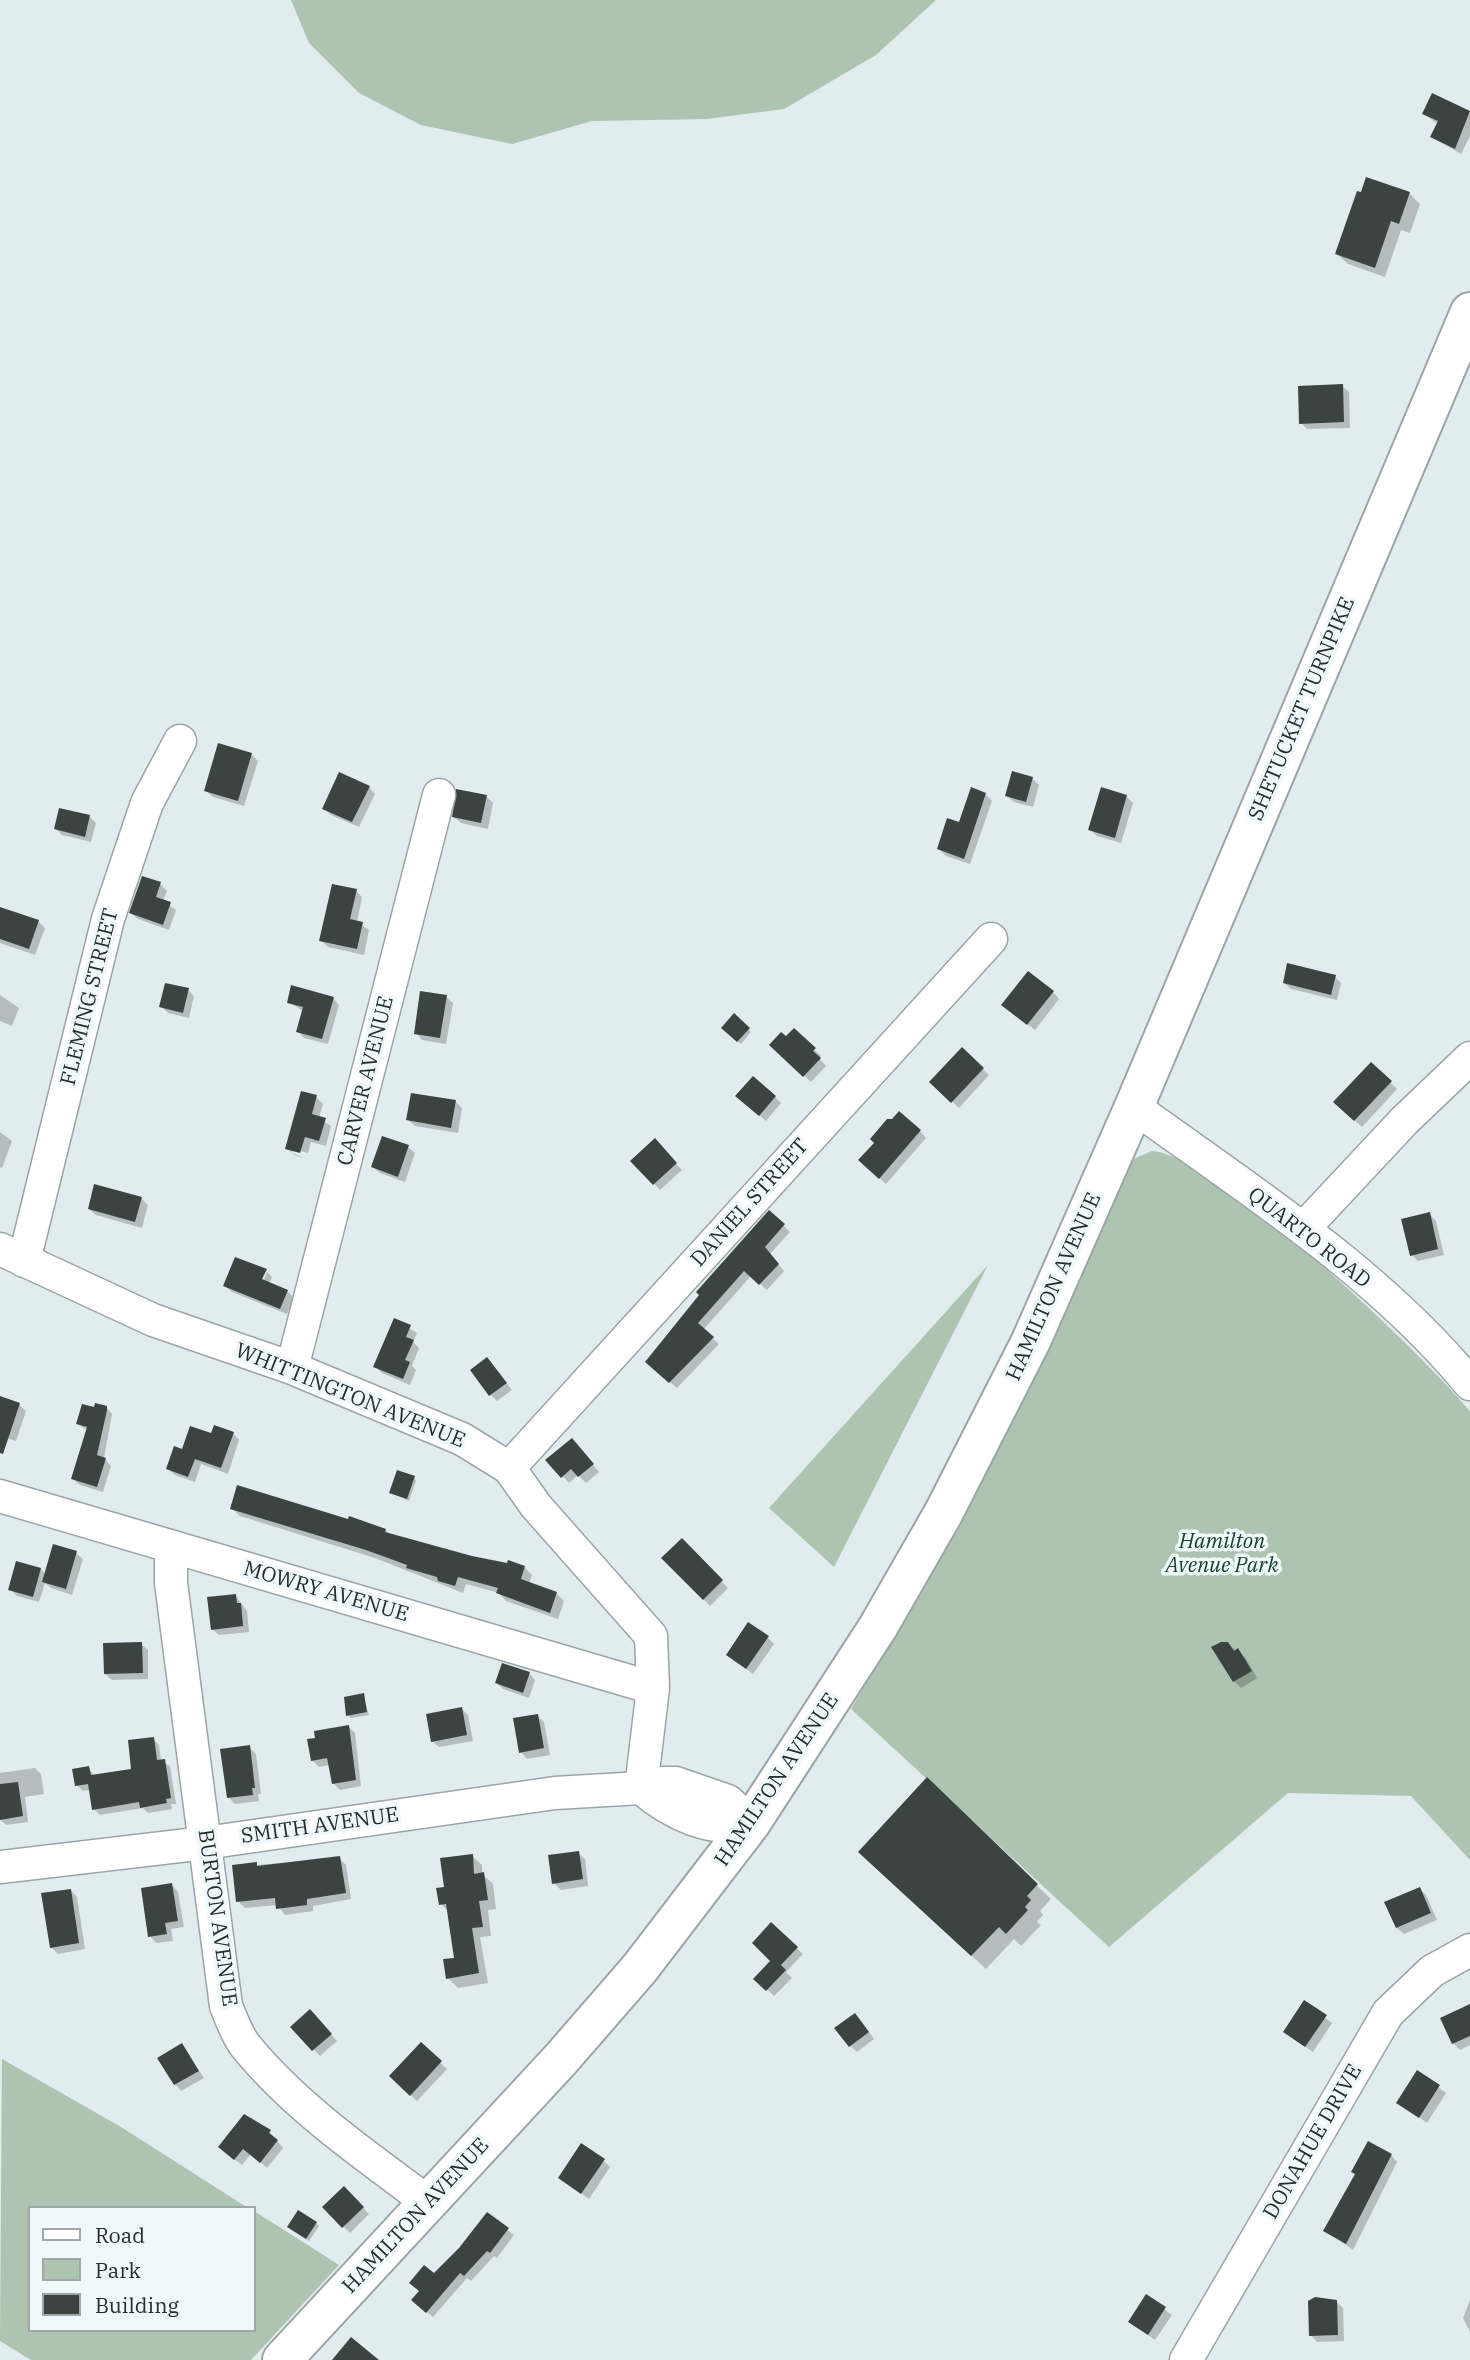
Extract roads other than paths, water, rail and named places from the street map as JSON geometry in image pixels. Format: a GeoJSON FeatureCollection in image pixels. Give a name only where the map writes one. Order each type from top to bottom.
{"type":"FeatureCollection","features":[{"type":"Feature","properties":{"kind":"main road","name":"SHETUCKET TURNPIKE"},"geometry":{"type":"LineString","coordinates":[[1134,1107],[1470,312]]}},
{"type":"Feature","properties":{"kind":"main road","name":"HAMILTON AVENUE"},"geometry":{"type":"LineString","coordinates":[[282,2360],[640,1968],[751,1823],[878,1627],[944,1512],[1031,1341],[1134,1107]]}},
{"type":"Feature","properties":{"kind":"street","name":"FLEMING STREET"},"geometry":{"type":"LineString","coordinates":[[12,1255],[108,919],[147,803],[180,741]]}},
{"type":"Feature","properties":{"kind":"street","name":"CARVER AVENUE"},"geometry":{"type":"LineString","coordinates":[[292,1368],[439,795]]}},
{"type":"Feature","properties":{"kind":"street","name":"DANIEL STREET"},"geometry":{"type":"LineString","coordinates":[[509,1468],[991,939]]}},
{"type":"Feature","properties":{"kind":"street"},"geometry":{"type":"LineString","coordinates":[[1303,1229],[1404,1121],[1470,1058]]}},
{"type":"Feature","properties":{"kind":"street","name":"QUARTO ROAD"},"geometry":{"type":"LineString","coordinates":[[1134,1107],[1303,1229],[1389,1303],[1470,1384]]}},
{"type":"Feature","properties":{"kind":"street","name":"WHITTINGTON AVENUE"},"geometry":{"type":"LineString","coordinates":[[12,1255],[153,1320],[292,1368],[462,1439],[509,1468],[536,1506],[651,1636],[653,1688],[640,1788]]}},
{"type":"Feature","properties":{"kind":"street","name":"MOWRY AVENUE"},"geometry":{"type":"LineString","coordinates":[[0,1496],[653,1688]]}},
{"type":"Feature","properties":{"kind":"street","name":"BURTON AVENUE"},"geometry":{"type":"LineString","coordinates":[[171,1547],[171,1583],[226,2006],[246,2047],[292,2095],[358,2150],[428,2202]]}},
{"type":"Feature","properties":{"kind":"street","name":"SMITH AVENUE"},"geometry":{"type":"LineString","coordinates":[[0,1867],[205,1843],[555,1793],[640,1788],[663,1783],[687,1786],[728,1801],[751,1823]]}},
{"type":"Feature","properties":{"kind":"street","name":"DONAHUE DRIVE"},"geometry":{"type":"LineString","coordinates":[[1186,2360],[1388,2013],[1432,1972],[1470,1950]]}},
{"type":"Feature","properties":{"kind":"park label","name":"Hamilton Avenue Park"},"geometry":{"type":"Point","coordinates":[1222,1554]}}]}
